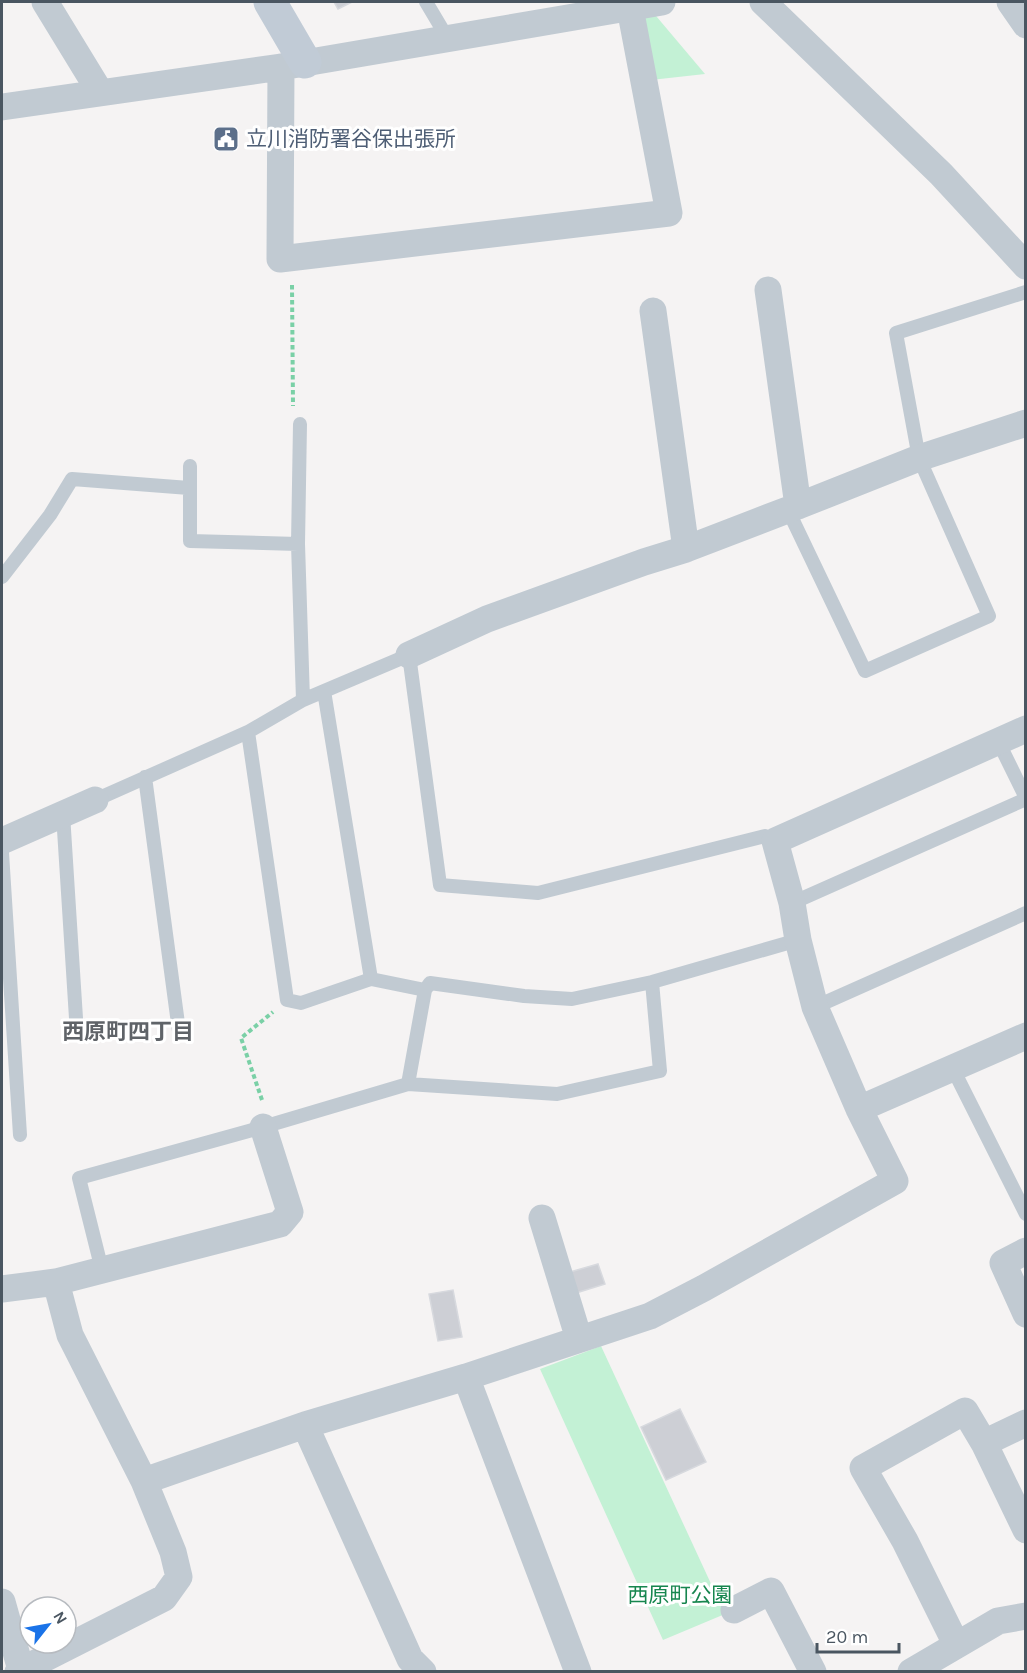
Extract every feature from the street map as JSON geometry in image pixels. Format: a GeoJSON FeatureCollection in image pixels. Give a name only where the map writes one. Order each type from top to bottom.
{"type":"FeatureCollection","features":[{"type":"Feature","properties":{"kind":"street"},"geometry":{"type":"LineString","coordinates":[[45,2],[100,92]]}},
{"type":"Feature","properties":{"kind":"street"},"geometry":{"type":"LineString","coordinates":[[270,2],[293,64],[280,259],[669,213],[630,8]]}},
{"type":"Feature","properties":{"kind":"street"},"geometry":{"type":"LineString","coordinates":[[2,107],[448,39],[593,8],[630,8],[662,2]]}},
{"type":"Feature","properties":{"kind":"street"},"geometry":{"type":"LineString","coordinates":[[764,2],[941,174],[1026,267]]}},
{"type":"Feature","properties":{"kind":"street"},"geometry":{"type":"LineString","coordinates":[[1010,2],[1026,26]]}},
{"type":"Feature","properties":{"kind":"street"},"geometry":{"type":"LineString","coordinates":[[768,290],[793,508]]}},
{"type":"Feature","properties":{"kind":"street"},"geometry":{"type":"LineString","coordinates":[[653,310],[687,549]]}},
{"type":"Feature","properties":{"kind":"street"},"geometry":{"type":"LineString","coordinates":[[409,655],[487,619],[644,562],[687,549],[919,458],[1026,423]]}},
{"type":"Feature","properties":{"kind":"street"},"geometry":{"type":"LineString","coordinates":[[144,1481],[305,1425],[466,1377],[650,1316],[895,1181],[859,1109],[815,1007],[798,940],[792,903],[775,841],[1026,729]]}},
{"type":"Feature","properties":{"kind":"street"},"geometry":{"type":"LineString","coordinates":[[2,841],[95,800]]}},
{"type":"Feature","properties":{"kind":"street"},"geometry":{"type":"LineString","coordinates":[[859,1109],[1026,1036]]}},
{"type":"Feature","properties":{"kind":"street"},"geometry":{"type":"LineString","coordinates":[[2,1290],[56,1282],[280,1224],[290,1212],[267,1126]]}},
{"type":"Feature","properties":{"kind":"street"},"geometry":{"type":"LineString","coordinates":[[542,1218],[579,1340]]}},
{"type":"Feature","properties":{"kind":"street"},"geometry":{"type":"LineString","coordinates":[[1026,1251],[1003,1263],[1026,1314]]}},
{"type":"Feature","properties":{"kind":"street"},"geometry":{"type":"LineString","coordinates":[[2,1602],[19,1671],[164,1598],[179,1577],[173,1552],[144,1481],[70,1335],[56,1282]]}},
{"type":"Feature","properties":{"kind":"street"},"geometry":{"type":"LineString","coordinates":[[466,1377],[578,1671]]}},
{"type":"Feature","properties":{"kind":"street"},"geometry":{"type":"LineString","coordinates":[[956,1644],[905,1541],[864,1468],[965,1411],[984,1443],[1026,1530]]}},
{"type":"Feature","properties":{"kind":"street"},"geometry":{"type":"LineString","coordinates":[[984,1443],[1026,1423]]}},
{"type":"Feature","properties":{"kind":"street"},"geometry":{"type":"LineString","coordinates":[[305,1425],[410,1659],[423,1671]]}},
{"type":"Feature","properties":{"kind":"street"},"geometry":{"type":"LineString","coordinates":[[734,1610],[771,1591],[813,1671]]}},
{"type":"Feature","properties":{"kind":"street"},"geometry":{"type":"LineString","coordinates":[[911,1671],[998,1621],[1026,1616]]}},
{"type":"Feature","properties":{"kind":"lane"},"geometry":{"type":"LineString","coordinates":[[426,2],[448,39]]}},
{"type":"Feature","properties":{"kind":"lane"},"geometry":{"type":"LineString","coordinates":[[793,508],[865,671],[989,616],[919,458],[896,333],[1026,292]]}},
{"type":"Feature","properties":{"kind":"lane"},"geometry":{"type":"LineString","coordinates":[[300,424],[298,544],[303,700]]}},
{"type":"Feature","properties":{"kind":"lane"},"geometry":{"type":"LineString","coordinates":[[190,466],[190,541],[298,544]]}},
{"type":"Feature","properties":{"kind":"lane"},"geometry":{"type":"LineString","coordinates":[[2,577],[51,515],[72,479],[189,489]]}},
{"type":"Feature","properties":{"kind":"lane"},"geometry":{"type":"LineString","coordinates":[[95,800],[248,732],[303,700],[409,655],[440,885],[538,893],[765,836],[775,841]]}},
{"type":"Feature","properties":{"kind":"lane"},"geometry":{"type":"LineString","coordinates":[[324,691],[371,979]]}},
{"type":"Feature","properties":{"kind":"lane"},"geometry":{"type":"LineString","coordinates":[[248,732],[287,1000],[301,1003],[371,979],[425,990]]}},
{"type":"Feature","properties":{"kind":"lane"},"geometry":{"type":"LineString","coordinates":[[792,903],[1026,799],[998,741]]}},
{"type":"Feature","properties":{"kind":"lane"},"geometry":{"type":"LineString","coordinates":[[144,777],[179,1031]]}},
{"type":"Feature","properties":{"kind":"lane"},"geometry":{"type":"LineString","coordinates":[[63,814],[77,1034]]}},
{"type":"Feature","properties":{"kind":"lane"},"geometry":{"type":"LineString","coordinates":[[2,853],[20,1135]]}},
{"type":"Feature","properties":{"kind":"lane"},"geometry":{"type":"LineString","coordinates":[[815,1007],[1026,913]]}},
{"type":"Feature","properties":{"kind":"lane"},"geometry":{"type":"LineString","coordinates":[[408,1084],[425,990],[430,983],[524,996],[572,999],[652,982],[798,940]]}},
{"type":"Feature","properties":{"kind":"lane"},"geometry":{"type":"LineString","coordinates":[[102,1270],[79,1178],[408,1084],[557,1094],[660,1071],[652,982]]}},
{"type":"Feature","properties":{"kind":"lane"},"geometry":{"type":"LineString","coordinates":[[953,1069],[1026,1214]]}},
{"type":"Feature","properties":{"kind":"path"},"geometry":{"type":"LineString","coordinates":[[292,257],[292,405],[300,424]]}},
{"type":"Feature","properties":{"kind":"path"},"geometry":{"type":"LineString","coordinates":[[267,1126],[241,1038],[287,1000]]}},
{"type":"Feature","properties":{"kind":"green space"},"geometry":{"type":"Polygon","coordinates":[[[651,10],[705,74],[651,80],[640,24],[651,10]]]}},
{"type":"Feature","properties":{"kind":"green space","name":"西原町公園"},"geometry":{"type":"Polygon","coordinates":[[[601,1346],[725,1614],[663,1640],[540,1369],[601,1346]]]}},
{"type":"Feature","properties":{"kind":"building"},"geometry":{"type":"Polygon","coordinates":[[[334,2],[352,2],[338,9],[334,2]]]}},
{"type":"Feature","properties":{"kind":"building"},"geometry":{"type":"Polygon","coordinates":[[[598,1264],[605,1284],[576,1293],[570,1272],[598,1264]]]}},
{"type":"Feature","properties":{"kind":"building"},"geometry":{"type":"Polygon","coordinates":[[[453,1290],[462,1337],[438,1341],[429,1294],[453,1290]]]}},
{"type":"Feature","properties":{"kind":"building"},"geometry":{"type":"Polygon","coordinates":[[[680,1409],[706,1462],[666,1480],[641,1427],[680,1409]]]}},
{"type":"Feature","properties":{"kind":"place","name":"立川消防署谷保出張所"},"geometry":{"type":"Point","coordinates":[226,139]}},
{"type":"Feature","properties":{"kind":"district","name":"西原町四丁目"},"geometry":{"type":"Point","coordinates":[128,1032]}}]}
